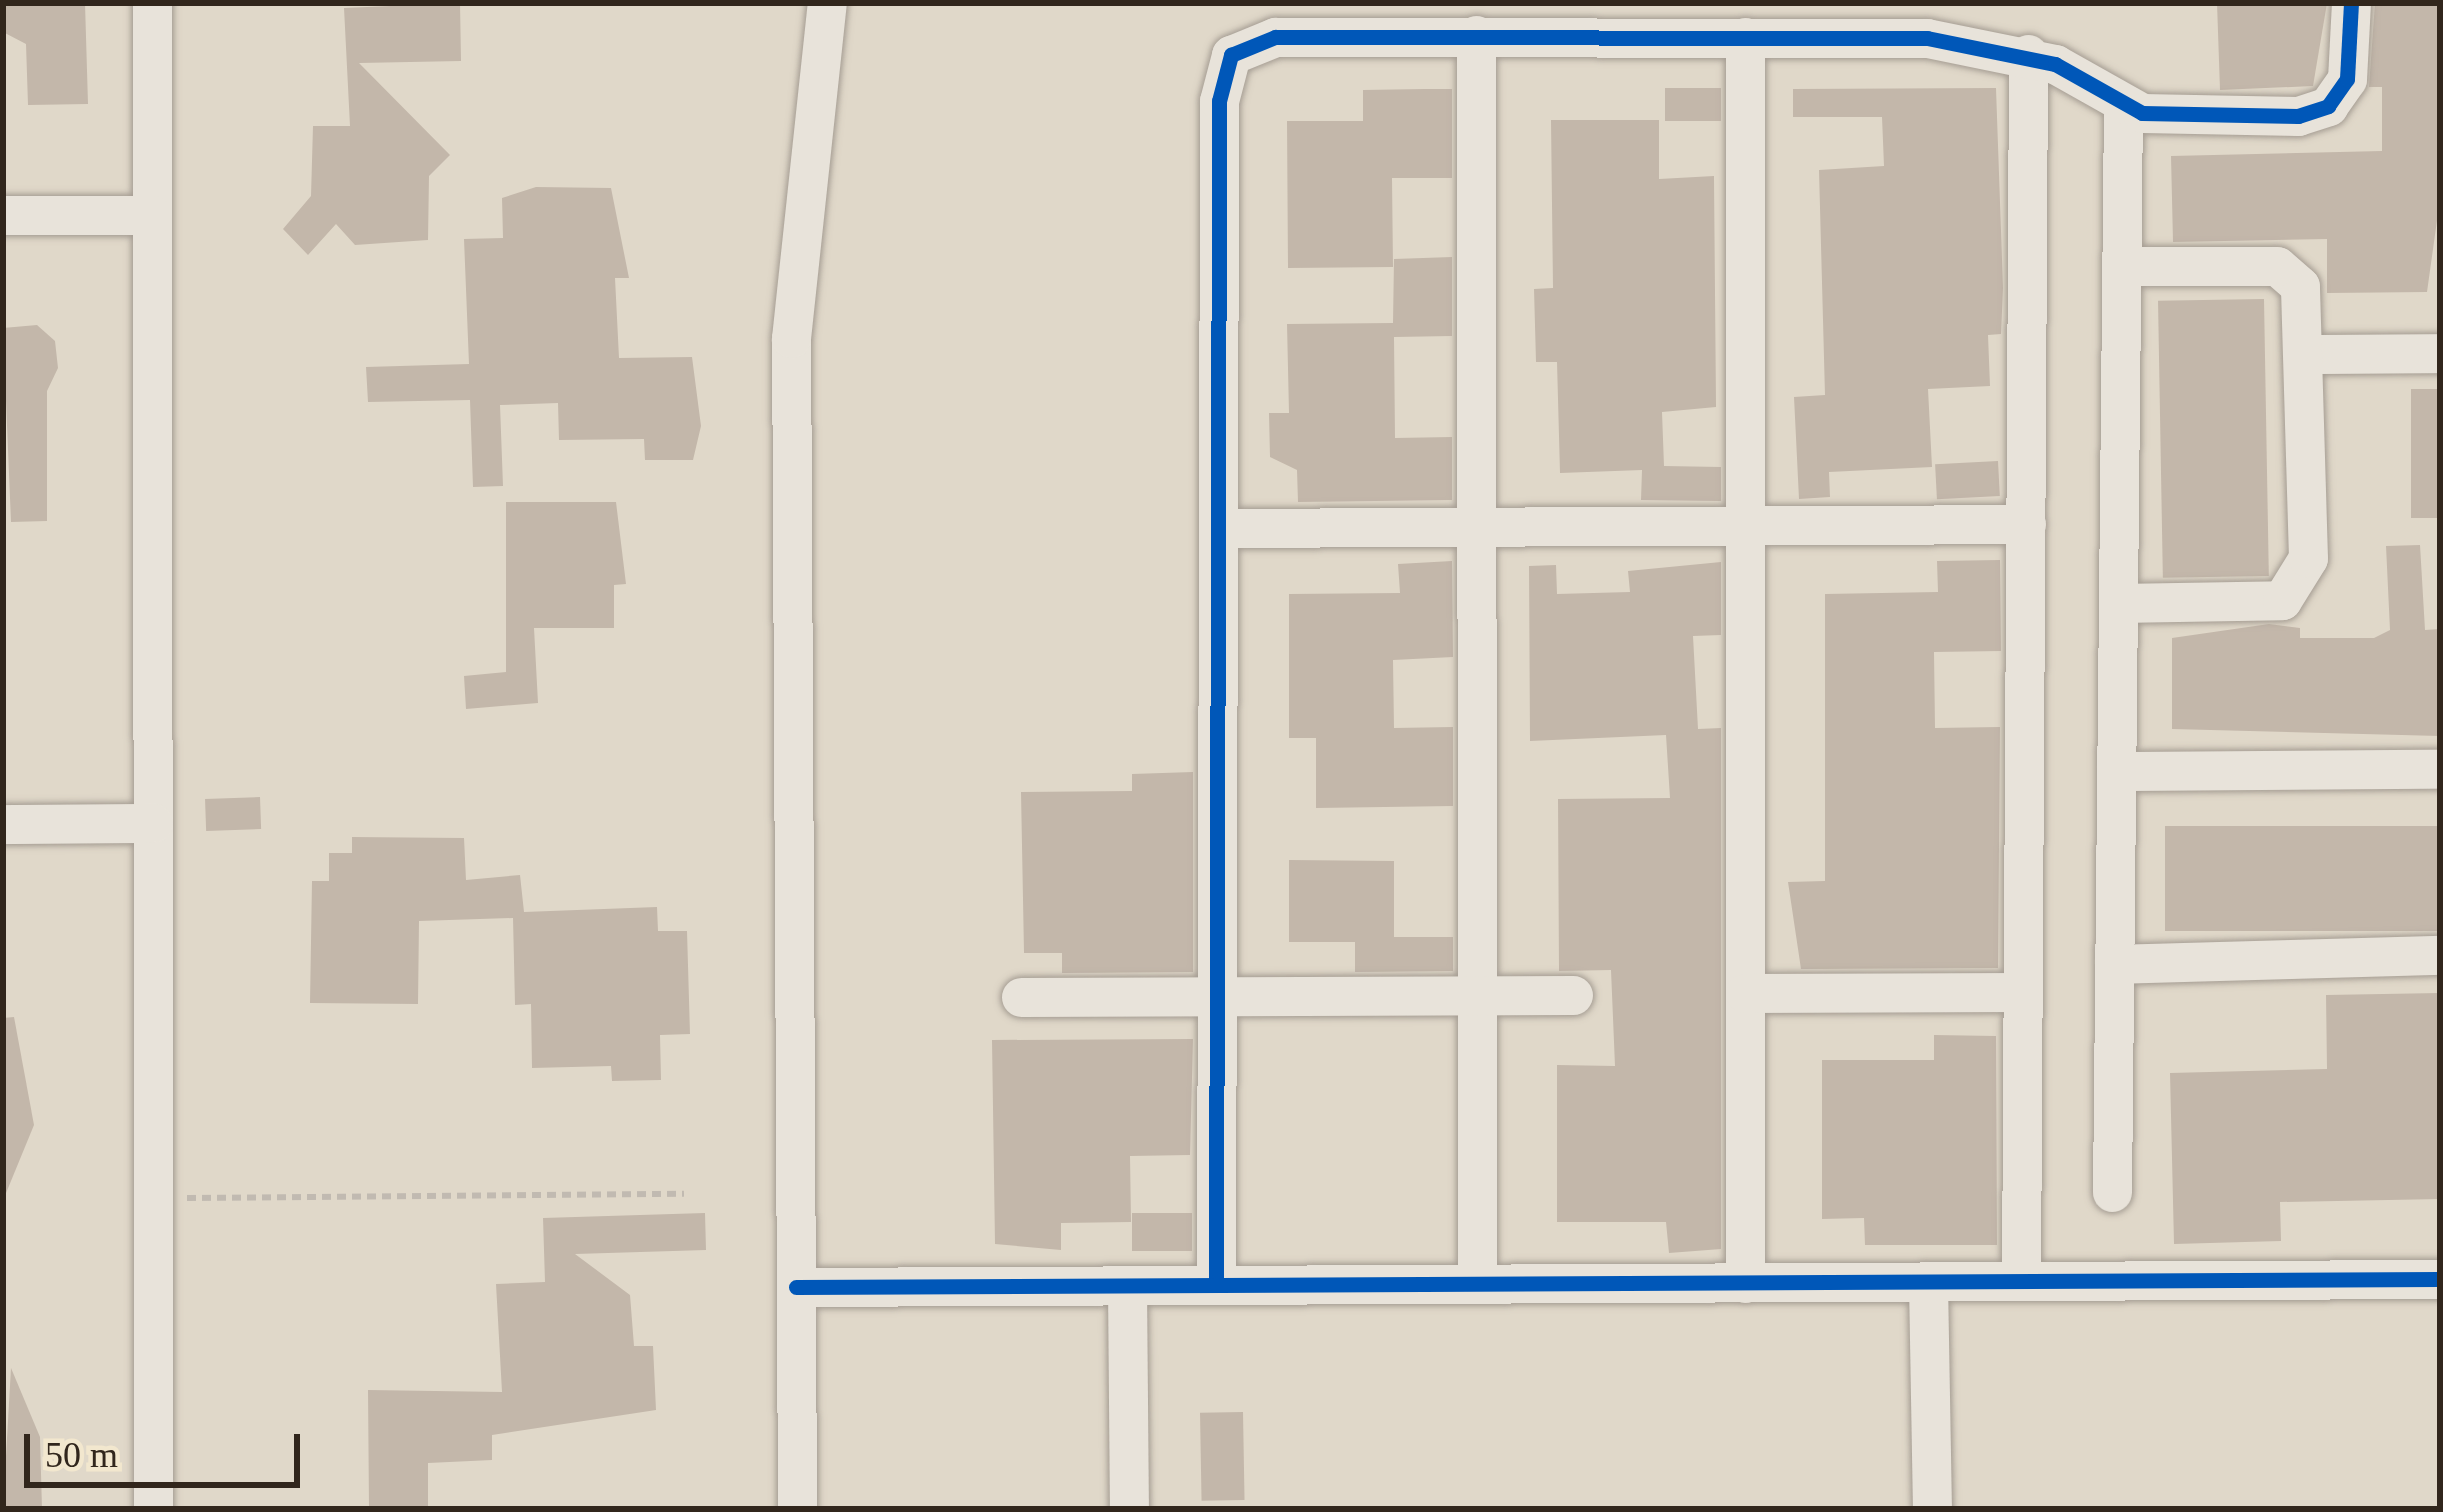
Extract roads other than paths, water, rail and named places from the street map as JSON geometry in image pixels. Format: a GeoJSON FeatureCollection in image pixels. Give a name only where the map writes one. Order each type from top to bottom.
{"type":"FeatureCollection","features":[{"type":"Feature","properties":{"kind":"street"},"geometry":{"type":"LineString","coordinates":[[152,3],[153,1509]]}},
{"type":"Feature","properties":{"kind":"street"},"geometry":{"type":"LineString","coordinates":[[797,1509],[791,338],[826,3]]}},
{"type":"Feature","properties":{"kind":"street"},"geometry":{"type":"LineString","coordinates":[[1216,1285],[1220,77],[1251,41],[1476,35],[1604,19],[1745,37],[1953,39],[2028,55],[2123,106],[2314,113],[2347,79],[2350,3]]}},
{"type":"Feature","properties":{"kind":"street"},"geometry":{"type":"LineString","coordinates":[[1476,35],[1477,1284]]}},
{"type":"Feature","properties":{"kind":"street"},"geometry":{"type":"LineString","coordinates":[[1745,37],[1745,1283]]}},
{"type":"Feature","properties":{"kind":"street"},"geometry":{"type":"LineString","coordinates":[[2021,1281],[2028,55]]}},
{"type":"Feature","properties":{"kind":"street"},"geometry":{"type":"LineString","coordinates":[[2112,1192],[2123,106]]}},
{"type":"Feature","properties":{"kind":"street"},"geometry":{"type":"LineString","coordinates":[[3,215],[152,215]]}},
{"type":"Feature","properties":{"kind":"street"},"geometry":{"type":"LineString","coordinates":[[2118,603],[2297,591],[2308,558],[2300,286],[2277,266],[2121,266]]}},
{"type":"Feature","properties":{"kind":"street"},"geometry":{"type":"LineString","coordinates":[[2304,354],[2440,353]]}},
{"type":"Feature","properties":{"kind":"street"},"geometry":{"type":"LineString","coordinates":[[1218,528],[2026,524]]}},
{"type":"Feature","properties":{"kind":"street"},"geometry":{"type":"LineString","coordinates":[[2116,771],[2440,770]]}},
{"type":"Feature","properties":{"kind":"street"},"geometry":{"type":"LineString","coordinates":[[3,824],[152,823]]}},
{"type":"Feature","properties":{"kind":"street"},"geometry":{"type":"LineString","coordinates":[[2114,964],[2440,955]]}},
{"type":"Feature","properties":{"kind":"street"},"geometry":{"type":"LineString","coordinates":[[1745,993],[2024,992]]}},
{"type":"Feature","properties":{"kind":"street"},"geometry":{"type":"LineString","coordinates":[[1022,998],[1573,995]]}},
{"type":"Feature","properties":{"kind":"street"},"geometry":{"type":"LineString","coordinates":[[796,1287],[2440,1279]]}},
{"type":"Feature","properties":{"kind":"street"},"geometry":{"type":"LineString","coordinates":[[1928,1282],[1932,1509]]}},
{"type":"Feature","properties":{"kind":"street"},"geometry":{"type":"LineString","coordinates":[[1127,1286],[1129,1509]]}}]}
